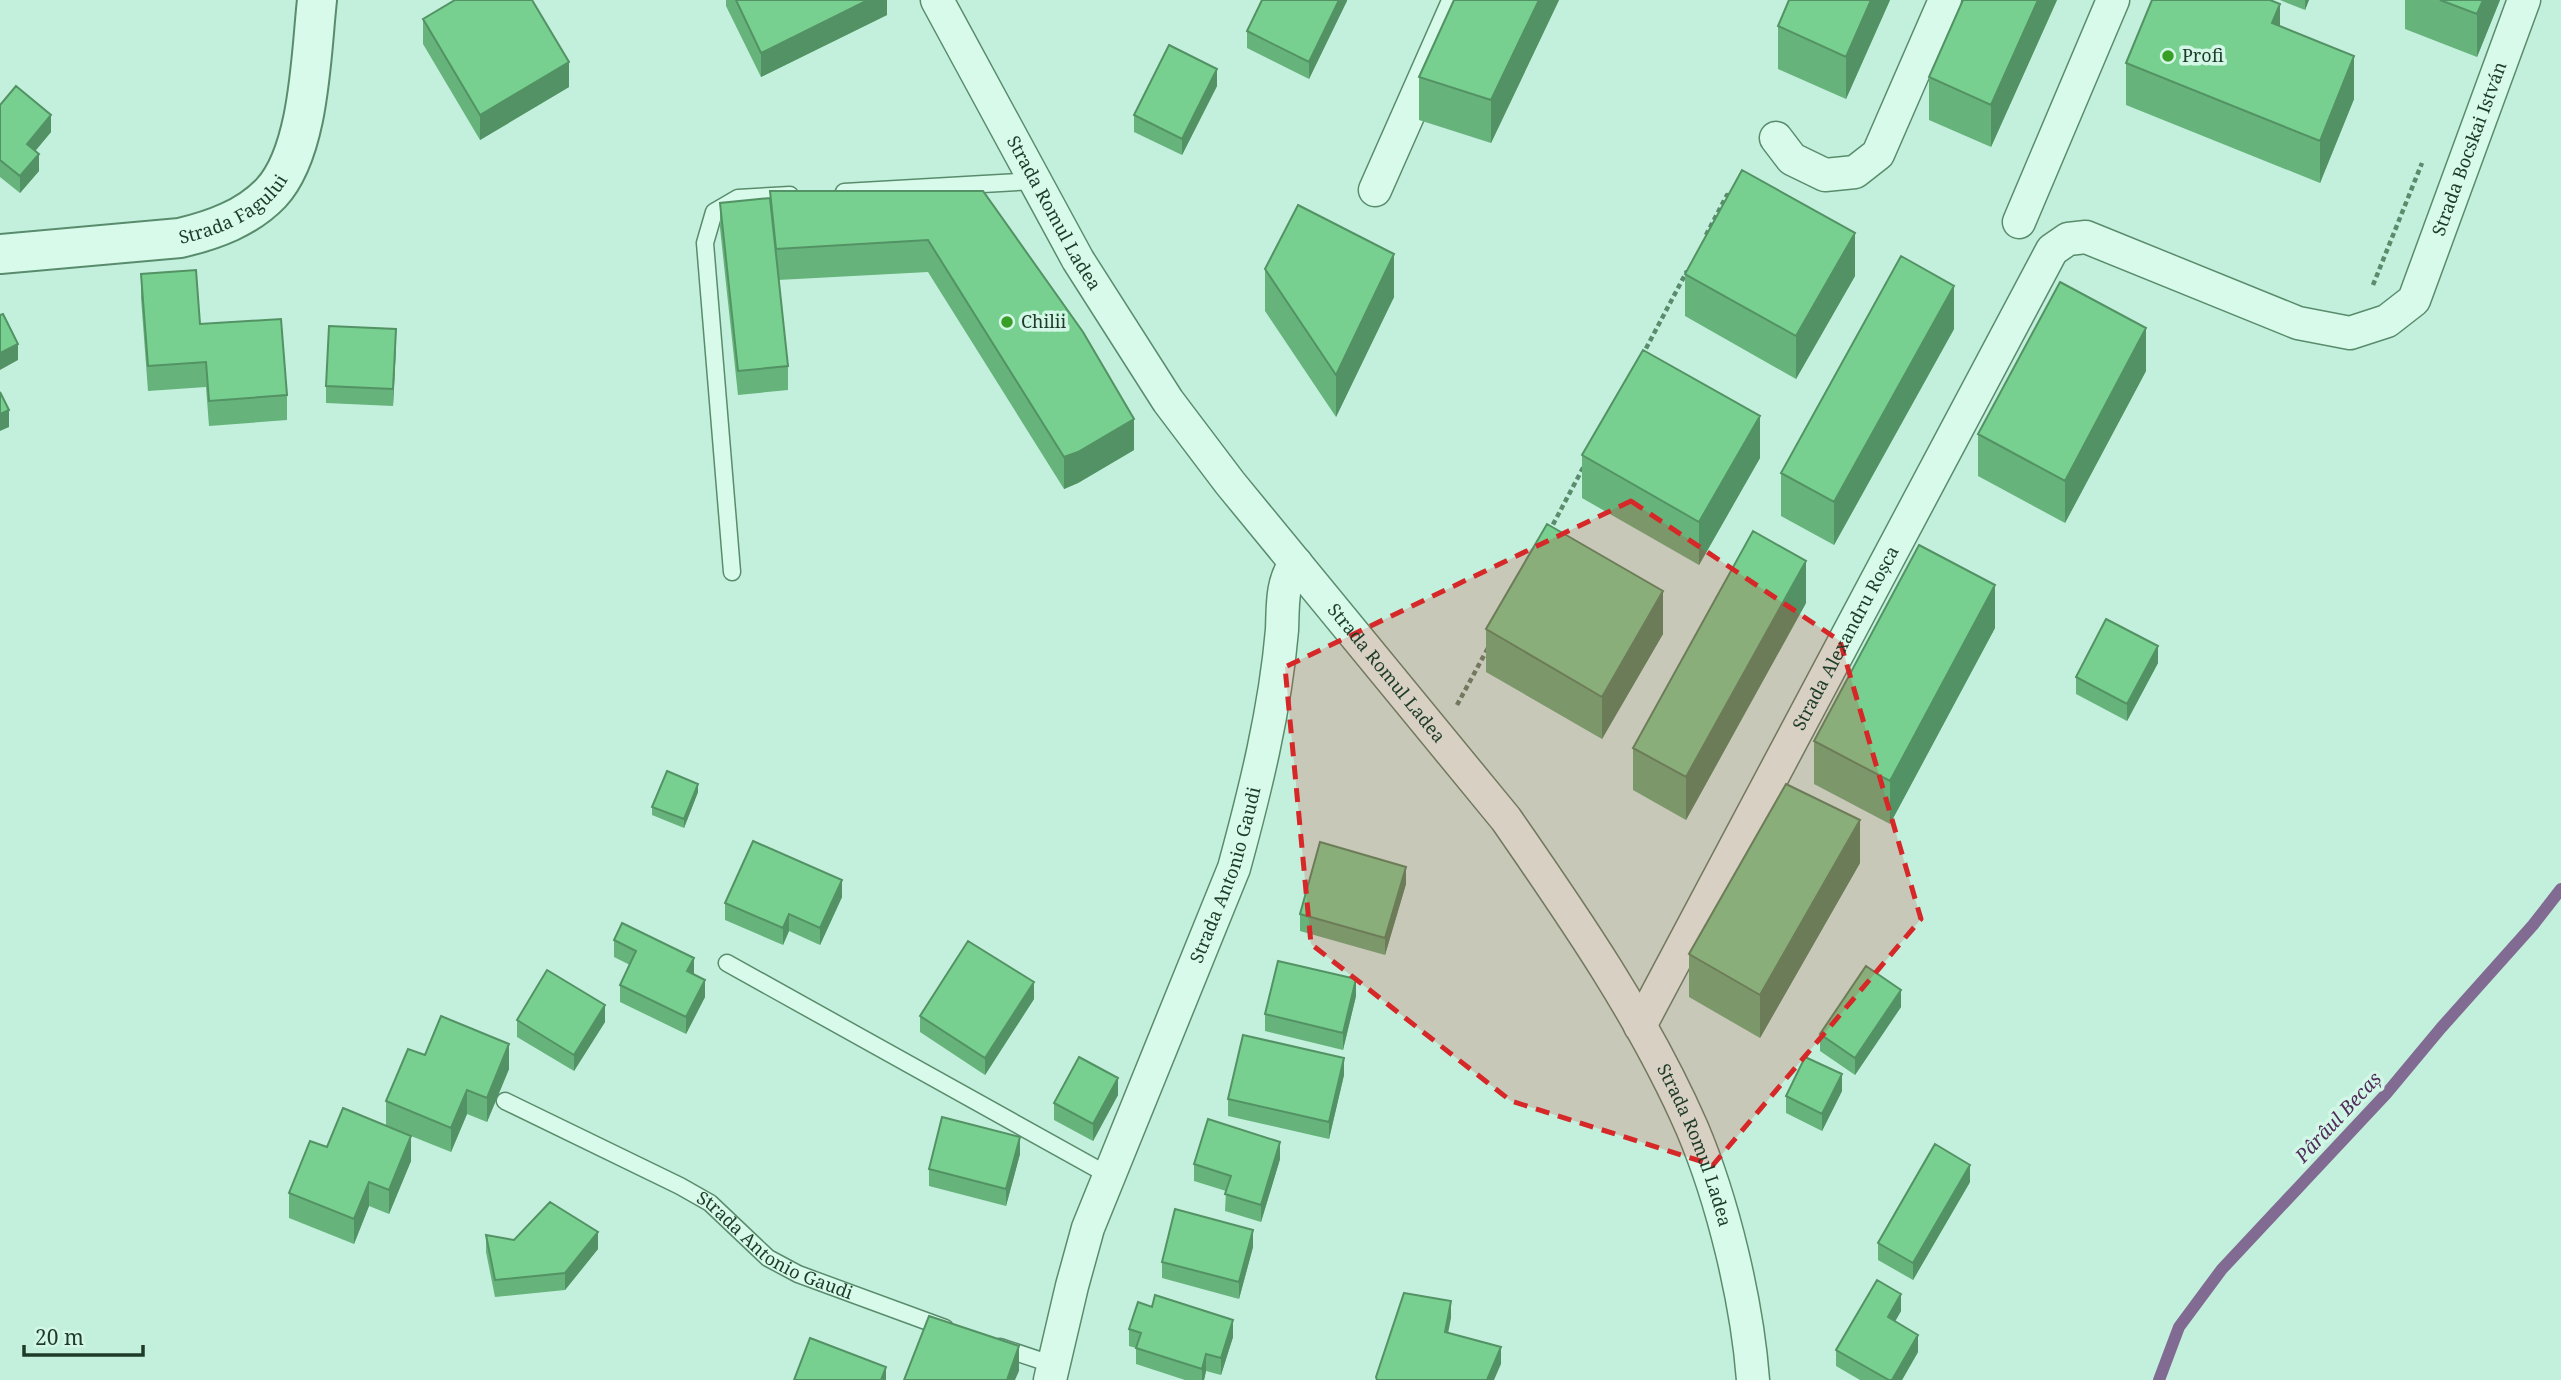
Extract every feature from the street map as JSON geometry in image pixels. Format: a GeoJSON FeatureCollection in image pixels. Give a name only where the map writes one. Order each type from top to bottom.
{"type":"FeatureCollection","features":[{"type":"Feature","properties":{"kind":"street","name":"Strada Fagului"},"geometry":{"type":"LineString","coordinates":[[0,254],[180,238],[224,225],[254,208],[271,193],[281,179],[298,137],[304,116],[317,0]]}},
{"type":"Feature","properties":{"kind":"street","name":"Strada Romul Ladea"},"geometry":{"type":"LineString","coordinates":[[937,0],[1078,260],[1168,401],[1230,483],[1506,819],[1546,876],[1640,1026],[1692,1130],[1716,1198],[1750,1341],[1754,1380]]}},
{"type":"Feature","properties":{"kind":"street"},"geometry":{"type":"LineString","coordinates":[[1375,190],[1459,0]]}},
{"type":"Feature","properties":{"kind":"street"},"geometry":{"type":"LineString","coordinates":[[1776,138],[1792,159],[1825,175],[1856,172],[1878,154],[1945,0]]}},
{"type":"Feature","properties":{"kind":"street"},"geometry":{"type":"LineString","coordinates":[[2019,222],[2113,0]]}},
{"type":"Feature","properties":{"kind":"street","name":"Strada Bocskai István"},"geometry":{"type":"LineString","coordinates":[[2052,250],[2068,239],[2085,237],[2298,323],[2350,333],[2387,321],[2414,300],[2524,0]]}},
{"type":"Feature","properties":{"kind":"street","name":"Strada Alexandru Roșca"},"geometry":{"type":"LineString","coordinates":[[1640,1026],[2052,250]]}},
{"type":"Feature","properties":{"kind":"street","name":"Strada Antonio Gaudi"},"geometry":{"type":"LineString","coordinates":[[1052,1373],[1088,1228],[1234,868],[1250,808],[1280,655],[1284,590],[1289,571],[1296,564]]}},
{"type":"Feature","properties":{"kind":"lane"},"geometry":{"type":"LineString","coordinates":[[833,193],[1035,181]]}},
{"type":"Feature","properties":{"kind":"lane"},"geometry":{"type":"LineString","coordinates":[[732,572],[705,243],[714,212],[738,198],[806,194]]}},
{"type":"Feature","properties":{"kind":"lane"},"geometry":{"type":"LineString","coordinates":[[727,963],[1108,1175]]}},
{"type":"Feature","properties":{"kind":"lane","name":"Strada Antonio Gaudi"},"geometry":{"type":"LineString","coordinates":[[505,1101],[710,1203],[768,1258],[798,1275],[960,1333]]}},
{"type":"Feature","properties":{"kind":"lane","name":"Strada Antonio Gaudi"},"geometry":{"type":"LineString","coordinates":[[983,1341],[1052,1373]]}},
{"type":"Feature","properties":{"kind":"path"},"geometry":{"type":"LineString","coordinates":[[2372,287],[2423,161]]}},
{"type":"Feature","properties":{"kind":"path"},"geometry":{"type":"LineString","coordinates":[[1704,239],[1727,195],[1738,201]]}},
{"type":"Feature","properties":{"kind":"path"},"geometry":{"type":"LineString","coordinates":[[1641,358],[1692,262]]}},
{"type":"Feature","properties":{"kind":"path"},"geometry":{"type":"LineString","coordinates":[[1546,538],[1590,454]]}},
{"type":"Feature","properties":{"kind":"path"},"geometry":{"type":"LineString","coordinates":[[1462,697],[1489,646]]}},
{"type":"Feature","properties":{"kind":"highlighted area"},"geometry":{"type":"Polygon","coordinates":[[[1631,501],[1840,641],[1921,919],[1713,1165],[1511,1101],[1311,944],[1285,667],[1631,501]]]}},
{"type":"Feature","properties":{"kind":"building"},"geometry":{"type":"Polygon","coordinates":[[[455,0],[532,0],[569,62],[480,115],[423,19],[455,0]]]}},
{"type":"Feature","properties":{"kind":"building"},"geometry":{"type":"Polygon","coordinates":[[[736,0],[868,0],[761,53],[736,0]]]}},
{"type":"Feature","properties":{"kind":"building"},"geometry":{"type":"Polygon","coordinates":[[[1262,0],[1339,0],[1309,62],[1247,31],[1262,0]]]}},
{"type":"Feature","properties":{"kind":"building"},"geometry":{"type":"Polygon","coordinates":[[[1454,0],[1539,0],[1491,100],[1419,77],[1454,0]]]}},
{"type":"Feature","properties":{"kind":"building"},"geometry":{"type":"Polygon","coordinates":[[[1789,0],[1871,0],[1846,57],[1778,26],[1789,0]]]}},
{"type":"Feature","properties":{"kind":"building"},"geometry":{"type":"Polygon","coordinates":[[[1963,0],[2038,0],[1991,105],[1929,77],[1963,0]]]}},
{"type":"Feature","properties":{"kind":"building"},"geometry":{"type":"Polygon","coordinates":[[[2152,0],[2270,0],[2280,4],[2272,23],[2354,56],[2320,141],[2126,63],[2152,0]]]}},
{"type":"Feature","properties":{"kind":"building"},"geometry":{"type":"Polygon","coordinates":[[[2440,0],[2483,0],[2477,14],[2440,0]]]}},
{"type":"Feature","properties":{"kind":"building"},"geometry":{"type":"Polygon","coordinates":[[[1169,45],[1217,69],[1182,139],[1134,115],[1169,45]]]}},
{"type":"Feature","properties":{"kind":"building"},"geometry":{"type":"Polygon","coordinates":[[[16,86],[51,115],[27,144],[39,154],[20,176],[0,160],[0,105],[16,86]]]}},
{"type":"Feature","properties":{"kind":"building"},"geometry":{"type":"Polygon","coordinates":[[[1742,170],[1855,233],[1796,336],[1685,274],[1742,170]]]}},
{"type":"Feature","properties":{"kind":"building","name":"Chilii"},"geometry":{"type":"Polygon","coordinates":[[[770,191],[983,191],[1083,332],[1134,419],[1078,452],[1064,457],[928,240],[776,249],[770,191]]]}},
{"type":"Feature","properties":{"kind":"building"},"geometry":{"type":"Polygon","coordinates":[[[770,198],[788,366],[738,371],[720,203],[770,198]]]}},
{"type":"Feature","properties":{"kind":"building"},"geometry":{"type":"Polygon","coordinates":[[[1298,205],[1394,254],[1336,375],[1265,269],[1298,205]]]}},
{"type":"Feature","properties":{"kind":"building"},"geometry":{"type":"Polygon","coordinates":[[[1901,256],[1954,286],[1834,502],[1781,473],[1901,256]]]}},
{"type":"Feature","properties":{"kind":"building"},"geometry":{"type":"Polygon","coordinates":[[[196,270],[200,324],[281,319],[287,395],[209,401],[206,362],[148,366],[141,274],[196,270]]]}},
{"type":"Feature","properties":{"kind":"building"},"geometry":{"type":"Polygon","coordinates":[[[2060,282],[2146,328],[2065,481],[1978,434],[2060,282]]]}},
{"type":"Feature","properties":{"kind":"building"},"geometry":{"type":"Polygon","coordinates":[[[3,314],[18,344],[0,353],[0,315],[3,314]]]}},
{"type":"Feature","properties":{"kind":"building"},"geometry":{"type":"Polygon","coordinates":[[[329,326],[396,329],[393,389],[326,386],[329,326]]]}},
{"type":"Feature","properties":{"kind":"building"},"geometry":{"type":"Polygon","coordinates":[[[1643,350],[1760,416],[1699,522],[1582,455],[1643,350]]]}},
{"type":"Feature","properties":{"kind":"building"},"geometry":{"type":"Polygon","coordinates":[[[0,392],[9,410],[0,414],[0,392]]]}},
{"type":"Feature","properties":{"kind":"building"},"geometry":{"type":"Polygon","coordinates":[[[1547,524],[1663,591],[1602,697],[1486,629],[1547,524]]]}},
{"type":"Feature","properties":{"kind":"building"},"geometry":{"type":"Polygon","coordinates":[[[1753,531],[1806,561],[1686,777],[1633,748],[1753,531]]]}},
{"type":"Feature","properties":{"kind":"building"},"geometry":{"type":"Polygon","coordinates":[[[1919,545],[1995,585],[1890,781],[1814,741],[1919,545]]]}},
{"type":"Feature","properties":{"kind":"building"},"geometry":{"type":"Polygon","coordinates":[[[2106,619],[2158,646],[2127,704],[2076,677],[2106,619]]]}},
{"type":"Feature","properties":{"kind":"building"},"geometry":{"type":"Polygon","coordinates":[[[667,771],[698,784],[684,819],[652,807],[667,771]]]}},
{"type":"Feature","properties":{"kind":"building"},"geometry":{"type":"Polygon","coordinates":[[[1786,784],[1860,820],[1760,995],[1689,954],[1786,784]]]}},
{"type":"Feature","properties":{"kind":"building"},"geometry":{"type":"Polygon","coordinates":[[[753,841],[842,880],[820,928],[789,914],[783,928],[725,903],[753,841]]]}},
{"type":"Feature","properties":{"kind":"building"},"geometry":{"type":"Polygon","coordinates":[[[1320,842],[1406,867],[1385,938],[1300,914],[1320,842]]]}},
{"type":"Feature","properties":{"kind":"building"},"geometry":{"type":"Polygon","coordinates":[[[622,923],[694,958],[687,971],[705,980],[686,1017],[620,985],[636,951],[614,940],[622,923]]]}},
{"type":"Feature","properties":{"kind":"building"},"geometry":{"type":"Polygon","coordinates":[[[968,941],[1034,982],[985,1058],[920,1016],[968,941]]]}},
{"type":"Feature","properties":{"kind":"building"},"geometry":{"type":"Polygon","coordinates":[[[1278,961],[1356,979],[1343,1033],[1265,1014],[1278,961]]]}},
{"type":"Feature","properties":{"kind":"building"},"geometry":{"type":"Polygon","coordinates":[[[1866,966],[1901,990],[1855,1058],[1820,1034],[1866,966]]]}},
{"type":"Feature","properties":{"kind":"building"},"geometry":{"type":"Polygon","coordinates":[[[547,970],[605,1005],[574,1055],[517,1020],[547,970]]]}},
{"type":"Feature","properties":{"kind":"building"},"geometry":{"type":"Polygon","coordinates":[[[441,1016],[509,1044],[487,1098],[467,1090],[451,1128],[386,1101],[408,1049],[425,1055],[441,1016]]]}},
{"type":"Feature","properties":{"kind":"building"},"geometry":{"type":"Polygon","coordinates":[[[1243,1035],[1344,1058],[1329,1122],[1228,1099],[1243,1035]]]}},
{"type":"Feature","properties":{"kind":"building"},"geometry":{"type":"Polygon","coordinates":[[[1079,1057],[1118,1078],[1093,1124],[1054,1103],[1079,1057]]]}},
{"type":"Feature","properties":{"kind":"building"},"geometry":{"type":"Polygon","coordinates":[[[1805,1057],[1842,1074],[1822,1114],[1786,1096],[1805,1057]]]}},
{"type":"Feature","properties":{"kind":"building"},"geometry":{"type":"Polygon","coordinates":[[[343,1108],[411,1136],[389,1190],[369,1182],[354,1219],[289,1193],[310,1141],[327,1147],[343,1108]]]}},
{"type":"Feature","properties":{"kind":"building"},"geometry":{"type":"Polygon","coordinates":[[[942,1117],[1020,1137],[1006,1189],[929,1169],[942,1117]]]}},
{"type":"Feature","properties":{"kind":"building"},"geometry":{"type":"Polygon","coordinates":[[[1208,1119],[1280,1142],[1261,1205],[1225,1194],[1231,1176],[1194,1164],[1208,1119]]]}},
{"type":"Feature","properties":{"kind":"building"},"geometry":{"type":"Polygon","coordinates":[[[1935,1144],[1970,1165],[1913,1263],[1878,1243],[1935,1144]]]}},
{"type":"Feature","properties":{"kind":"building"},"geometry":{"type":"Polygon","coordinates":[[[550,1202],[598,1232],[565,1273],[495,1280],[486,1235],[514,1240],[550,1202]]]}},
{"type":"Feature","properties":{"kind":"building"},"geometry":{"type":"Polygon","coordinates":[[[1175,1209],[1253,1230],[1239,1282],[1162,1262],[1175,1209]]]}},
{"type":"Feature","properties":{"kind":"building"},"geometry":{"type":"Polygon","coordinates":[[[1877,1280],[1901,1294],[1888,1317],[1918,1335],[1892,1380],[1836,1350],[1877,1280]]]}},
{"type":"Feature","properties":{"kind":"building"},"geometry":{"type":"Polygon","coordinates":[[[1404,1293],[1451,1301],[1445,1332],[1501,1347],[1487,1380],[1377,1380],[1404,1293]]]}},
{"type":"Feature","properties":{"kind":"building"},"geometry":{"type":"Polygon","coordinates":[[[1155,1295],[1233,1320],[1221,1358],[1206,1354],[1202,1369],[1136,1348],[1141,1333],[1129,1329],[1138,1302],[1152,1307],[1155,1295]]]}},
{"type":"Feature","properties":{"kind":"building"},"geometry":{"type":"Polygon","coordinates":[[[929,1316],[1019,1346],[1007,1380],[904,1380],[929,1316]]]}},
{"type":"Feature","properties":{"kind":"building"},"geometry":{"type":"Polygon","coordinates":[[[810,1338],[886,1367],[881,1380],[794,1380],[810,1338]]]}},
{"type":"Feature","properties":{"kind":"waterway","name":"Pârâul Becaș"},"geometry":{"type":"LineString","coordinates":[[2159,1380],[2179,1327],[2222,1269],[2386,1094],[2561,889]]}},
{"type":"Feature","properties":{"kind":"place","name":"Profi"},"geometry":{"type":"Point","coordinates":[2168,56]}},
{"type":"Feature","properties":{"kind":"place","name":"Chilii"},"geometry":{"type":"Point","coordinates":[1007,322]}}]}
